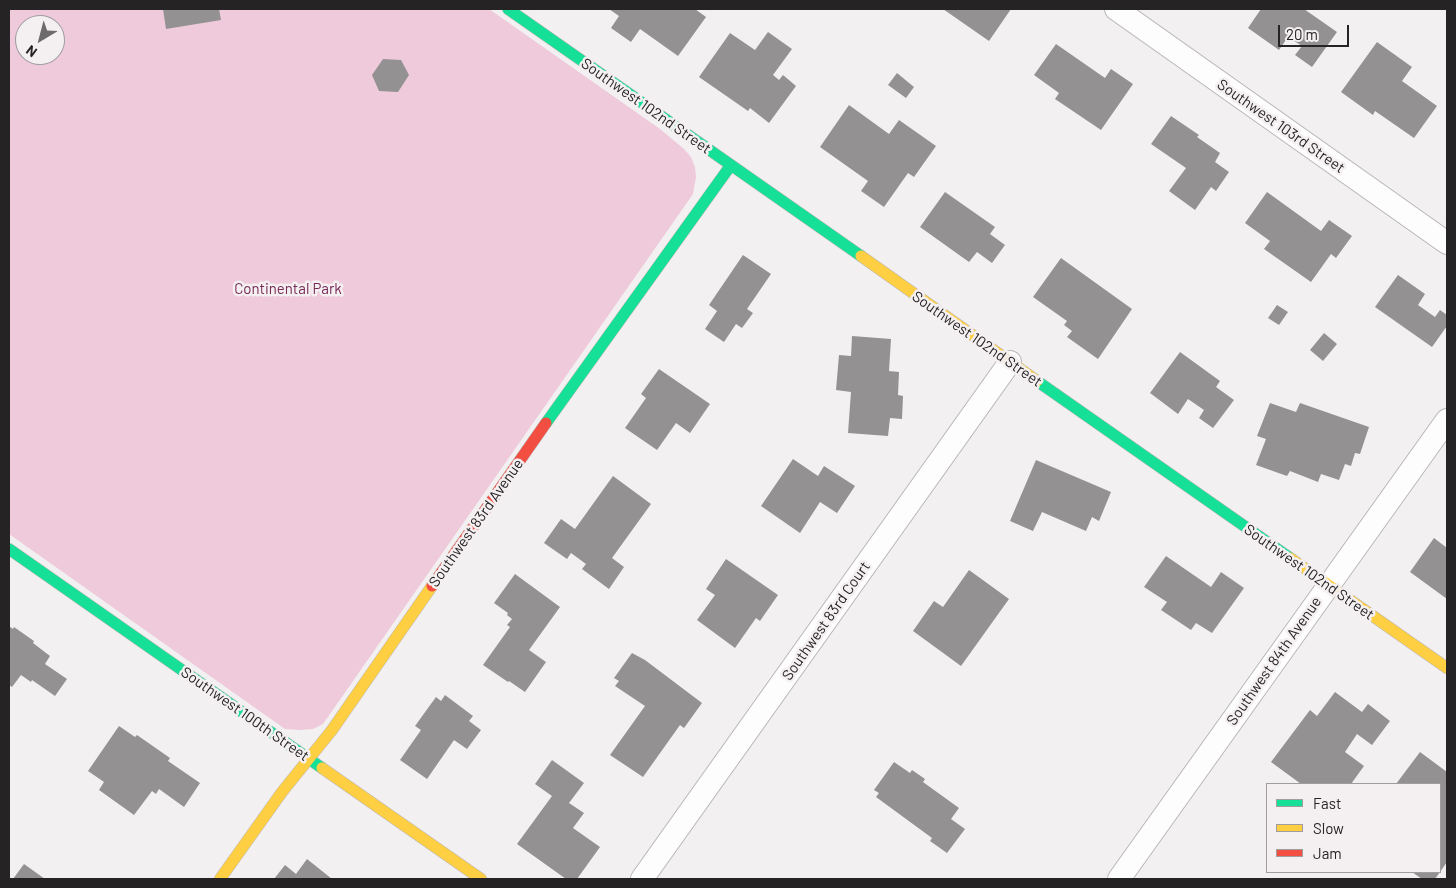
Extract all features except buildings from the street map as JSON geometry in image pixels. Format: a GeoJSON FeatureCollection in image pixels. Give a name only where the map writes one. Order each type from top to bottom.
{"type":"FeatureCollection","features":[{"type":"Feature","properties":{"kind":"street","name":"Southwest 102nd Street"},"geometry":{"type":"LineString","coordinates":[[508,9],[1447,668]]}},
{"type":"Feature","properties":{"kind":"street","name":"Southwest 103rd Street"},"geometry":{"type":"LineString","coordinates":[[1116,9],[1447,243]]}},
{"type":"Feature","properties":{"kind":"street","name":"Southwest 83rd Avenue"},"geometry":{"type":"LineString","coordinates":[[220,879],[282,792],[332,730],[556,410],[731,166]]}},
{"type":"Feature","properties":{"kind":"street","name":"Southwest 83rd Court"},"geometry":{"type":"LineString","coordinates":[[642,879],[1010,362]]}},
{"type":"Feature","properties":{"kind":"street","name":"Southwest 84th Avenue"},"geometry":{"type":"LineString","coordinates":[[1119,879],[1447,420]]}},
{"type":"Feature","properties":{"kind":"street","name":"Southwest 100th Street"},"geometry":{"type":"LineString","coordinates":[[9,549],[481,879]]}},
{"type":"Feature","properties":{"kind":"green space","name":"Continental Park"},"geometry":{"type":"Polygon","coordinates":[[[9,9],[489,9],[660,129],[684,149],[691,157],[695,167],[696,177],[693,194],[323,724],[313,729],[285,729],[9,534],[9,9]]]}},
{"type":"Feature","properties":{"kind":"traffic: fast"},"geometry":{"type":"LineString","coordinates":[[508,9],[861,256]]}},
{"type":"Feature","properties":{"kind":"traffic: fast"},"geometry":{"type":"LineString","coordinates":[[546,423],[731,165]]}},
{"type":"Feature","properties":{"kind":"traffic: fast"},"geometry":{"type":"LineString","coordinates":[[1037,381],[1290,558]]}},
{"type":"Feature","properties":{"kind":"traffic: fast"},"geometry":{"type":"LineString","coordinates":[[9,549],[322,768]]}},
{"type":"Feature","properties":{"kind":"traffic: slow"},"geometry":{"type":"LineString","coordinates":[[861,256],[1037,381]]}},
{"type":"Feature","properties":{"kind":"traffic: slow"},"geometry":{"type":"LineString","coordinates":[[1290,558],[1447,668]]}},
{"type":"Feature","properties":{"kind":"traffic: slow"},"geometry":{"type":"LineString","coordinates":[[220,879],[282,792],[332,730],[432,586]]}},
{"type":"Feature","properties":{"kind":"traffic: slow"},"geometry":{"type":"LineString","coordinates":[[322,768],[481,879]]}},
{"type":"Feature","properties":{"kind":"traffic: jam"},"geometry":{"type":"LineString","coordinates":[[432,586],[546,423]]}}]}
